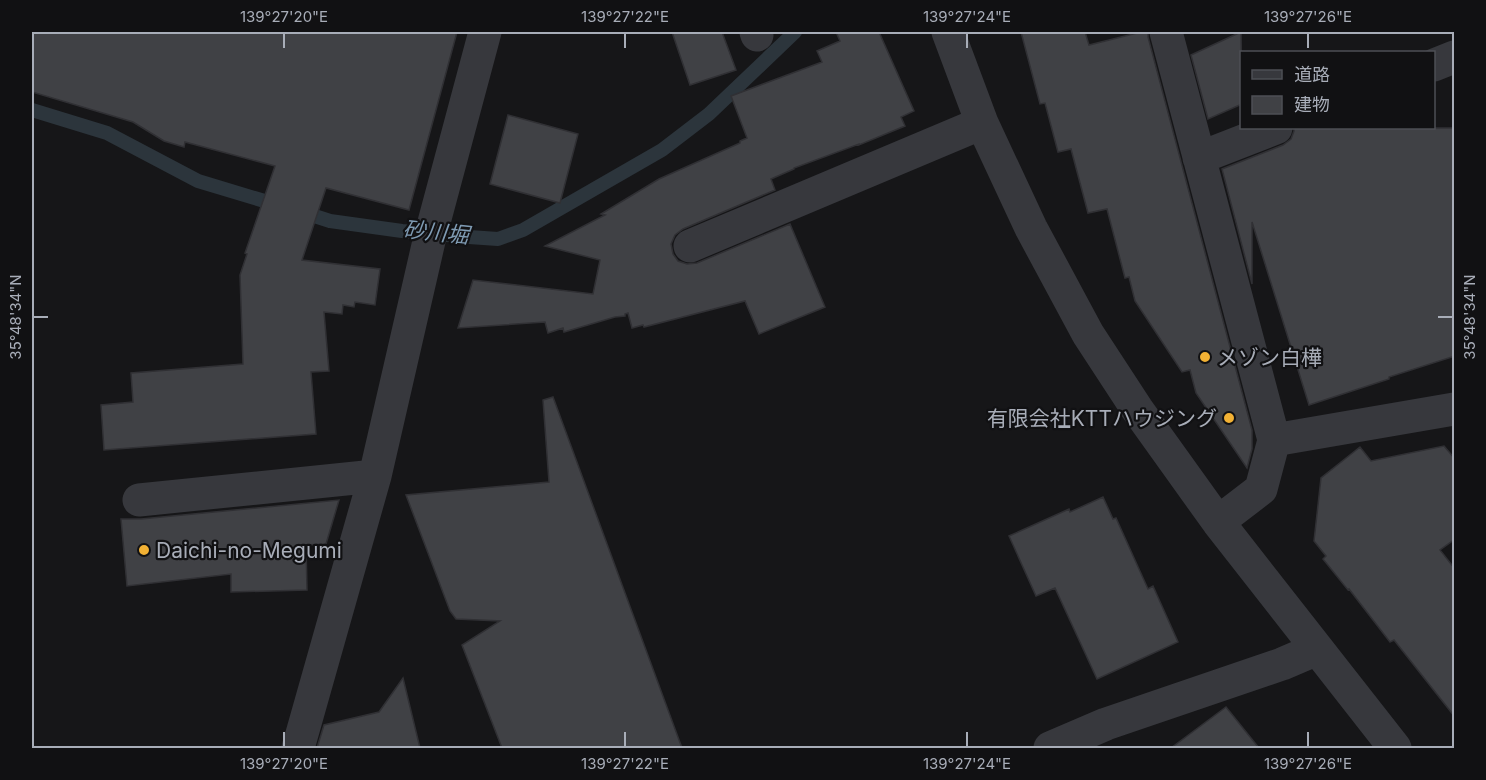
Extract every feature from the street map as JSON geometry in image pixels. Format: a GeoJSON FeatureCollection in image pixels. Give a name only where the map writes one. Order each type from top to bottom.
{"type":"FeatureCollection","features":[{"type":"Feature","properties":{"kind":"street"},"geometry":{"type":"LineString","coordinates":[[298,748],[375,476],[427,251],[484,32]]}},
{"type":"Feature","properties":{"kind":"street"},"geometry":{"type":"LineString","coordinates":[[948,32],[982,123],[1031,228],[1088,334],[1137,409],[1218,522],[1395,748]]}},
{"type":"Feature","properties":{"kind":"street"},"geometry":{"type":"LineString","coordinates":[[1166,32],[1274,440],[1261,489],[1218,522]]}},
{"type":"Feature","properties":{"kind":"street"},"geometry":{"type":"LineString","coordinates":[[1435,65],[1455,57]]}},
{"type":"Feature","properties":{"kind":"street"},"geometry":{"type":"LineString","coordinates":[[690,246],[982,123]]}},
{"type":"Feature","properties":{"kind":"street"},"geometry":{"type":"LineString","coordinates":[[1199,158],[1273,129]]}},
{"type":"Feature","properties":{"kind":"street"},"geometry":{"type":"LineString","coordinates":[[1274,440],[1455,409]]}},
{"type":"Feature","properties":{"kind":"street"},"geometry":{"type":"LineString","coordinates":[[139,500],[375,476]]}},
{"type":"Feature","properties":{"kind":"street"},"geometry":{"type":"LineString","coordinates":[[1050,748],[1106,724],[1282,664],[1317,649]]}},
{"type":"Feature","properties":{"kind":"building"},"geometry":{"type":"Polygon","coordinates":[[[32,32],[457,32],[409,210],[326,188],[302,260],[380,269],[375,305],[355,302],[354,307],[343,305],[342,314],[324,312],[329,371],[311,372],[316,434],[104,450],[101,405],[133,402],[131,373],[243,364],[240,275],[247,254],[245,253],[275,166],[185,142],[184,147],[164,141],[133,122],[32,92],[32,32]]]}},
{"type":"Feature","properties":{"kind":"building"},"geometry":{"type":"Polygon","coordinates":[[[672,32],[722,32],[736,70],[690,85],[672,32]]]}},
{"type":"Feature","properties":{"kind":"building"},"geometry":{"type":"Polygon","coordinates":[[[836,32],[879,32],[914,111],[901,117],[905,126],[771,179],[775,190],[683,229],[675,235],[671,244],[673,254],[678,261],[687,264],[697,263],[790,224],[825,307],[759,334],[745,301],[644,327],[643,325],[632,328],[628,313],[625,316],[564,332],[563,328],[548,333],[545,322],[458,328],[473,280],[593,294],[600,260],[545,246],[605,215],[601,214],[659,179],[747,138],[731,96],[822,62],[817,51],[840,41],[836,32]]]}},
{"type":"Feature","properties":{"kind":"building"},"geometry":{"type":"Polygon","coordinates":[[[1021,32],[1085,32],[1089,45],[1148,32],[1252,430],[1252,449],[1247,468],[1196,393],[1190,370],[1182,372],[1135,301],[1129,277],[1125,278],[1107,209],[1088,213],[1071,149],[1058,152],[1045,103],[1040,104],[1021,32]]]}},
{"type":"Feature","properties":{"kind":"building"},"geometry":{"type":"Polygon","coordinates":[[[1241,32],[1240,105],[1208,119],[1191,55],[1241,32]]]}},
{"type":"Feature","properties":{"kind":"building"},"geometry":{"type":"Polygon","coordinates":[[[508,115],[578,134],[560,203],[490,184],[508,115]]]}},
{"type":"Feature","properties":{"kind":"building"},"geometry":{"type":"Polygon","coordinates":[[[1455,128],[1455,356],[1309,405],[1252,222],[1252,284],[1222,169],[1283,145],[1291,139],[1294,129],[1455,128]]]}},
{"type":"Feature","properties":{"kind":"building"},"geometry":{"type":"Polygon","coordinates":[[[553,397],[682,748],[502,748],[462,645],[500,621],[456,619],[450,611],[406,495],[549,482],[543,400],[553,397]]]}},
{"type":"Feature","properties":{"kind":"building"},"geometry":{"type":"Polygon","coordinates":[[[1444,446],[1455,459],[1455,539],[1440,550],[1455,569],[1455,717],[1394,640],[1390,642],[1323,559],[1326,556],[1314,541],[1321,478],[1360,447],[1371,461],[1444,446]]]}},
{"type":"Feature","properties":{"kind":"building"},"geometry":{"type":"Polygon","coordinates":[[[1103,497],[1113,519],[1116,518],[1148,589],[1153,586],[1178,642],[1097,679],[1055,588],[1036,596],[1009,536],[1069,509],[1070,512],[1103,497]]]}},
{"type":"Feature","properties":{"kind":"building"},"geometry":{"type":"Polygon","coordinates":[[[339,500],[326,544],[306,545],[307,590],[231,592],[231,574],[127,586],[121,519],[339,500]]]}},
{"type":"Feature","properties":{"kind":"building"},"geometry":{"type":"Polygon","coordinates":[[[403,678],[420,748],[317,748],[324,725],[379,712],[403,678]]]}},
{"type":"Feature","properties":{"kind":"building"},"geometry":{"type":"Polygon","coordinates":[[[1226,707],[1259,748],[1171,748],[1226,707]]]}},
{"type":"Feature","properties":{"kind":"waterway","name":"砂川堀"},"geometry":{"type":"LineString","coordinates":[[299,211],[330,221],[469,237],[498,239],[523,230],[662,150],[709,114],[795,32]]}},
{"type":"Feature","properties":{"kind":"waterway","name":"砂川堀"},"geometry":{"type":"LineString","coordinates":[[32,110],[107,133],[198,181],[281,206]]}},
{"type":"Feature","properties":{"kind":"place","name":"メゾン白樺"},"geometry":{"type":"Point","coordinates":[1205,357]}},
{"type":"Feature","properties":{"kind":"place","name":"有限会社KTTハウジング"},"geometry":{"type":"Point","coordinates":[1229,418]}},
{"type":"Feature","properties":{"kind":"place","name":"Daichi-no-Megumi"},"geometry":{"type":"Point","coordinates":[144,550]}}]}
